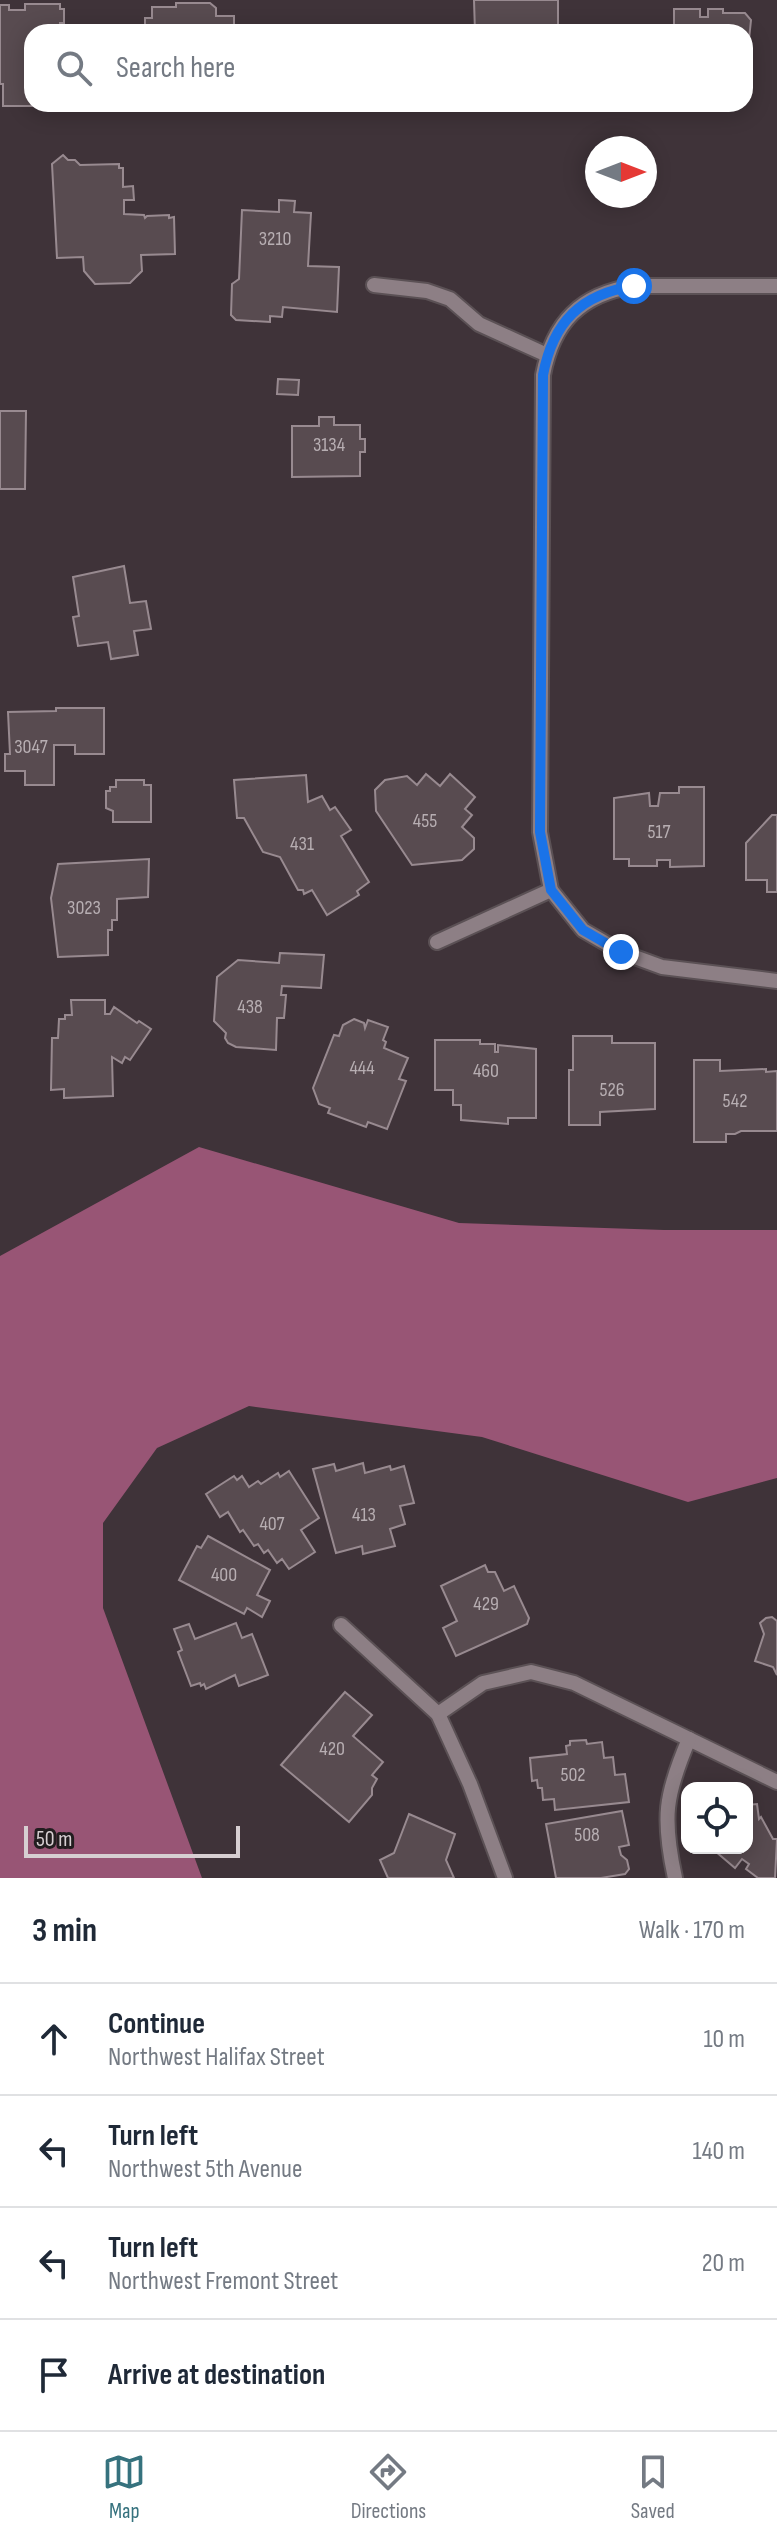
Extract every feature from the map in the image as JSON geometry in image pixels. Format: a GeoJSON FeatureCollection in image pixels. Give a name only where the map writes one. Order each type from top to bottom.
{"type":"FeatureCollection","features":[{"type":"Feature","properties":{"kind":"street"},"geometry":{"type":"LineString","coordinates":[[374,285],[427,291],[450,299],[479,324],[547,355]]}},
{"type":"Feature","properties":{"kind":"street"},"geometry":{"type":"LineString","coordinates":[[777,286],[634,286],[597,296],[565,320],[554,337],[543,375],[540,832],[551,890],[583,930],[621,952],[662,967],[777,981]]}},
{"type":"Feature","properties":{"kind":"street"},"geometry":{"type":"LineString","coordinates":[[437,942],[551,890]]}},
{"type":"Feature","properties":{"kind":"street"},"geometry":{"type":"LineString","coordinates":[[341,1625],[438,1714],[470,1784],[505,1878]]}},
{"type":"Feature","properties":{"kind":"street"},"geometry":{"type":"LineString","coordinates":[[438,1714],[483,1683],[531,1672],[574,1683],[777,1782]]}},
{"type":"Feature","properties":{"kind":"street"},"geometry":{"type":"LineString","coordinates":[[675,1878],[666,1833],[671,1783],[689,1739]]}},
{"type":"Feature","properties":{"kind":"shaded area"},"geometry":{"type":"Polygon","coordinates":[[[199,1147],[459,1223],[664,1230],[777,1230],[777,1478],[688,1502],[482,1437],[249,1406],[157,1448],[103,1523],[103,1608],[202,1878],[0,1878],[0,1256],[199,1147]]]}},
{"type":"Feature","properties":{"kind":"building"},"geometry":{"type":"Polygon","coordinates":[[[474,0],[558,0],[558,24],[475,24],[474,0]]]}},
{"type":"Feature","properties":{"kind":"building"},"geometry":{"type":"Polygon","coordinates":[[[176,3],[210,3],[216,8],[216,16],[234,16],[234,24],[145,24],[145,18],[152,18],[152,7],[176,7],[176,3]]]}},
{"type":"Feature","properties":{"kind":"building"},"geometry":{"type":"Polygon","coordinates":[[[25,4],[60,4],[60,9],[64,9],[64,23],[24,24],[24,106],[3,106],[0,5],[9,5],[9,10],[25,10],[25,4]]]}},
{"type":"Feature","properties":{"kind":"building"},"geometry":{"type":"Polygon","coordinates":[[[674,9],[700,9],[700,17],[708,17],[708,9],[723,9],[723,13],[745,13],[751,20],[751,24],[674,24],[674,9]]]}},
{"type":"Feature","properties":{"kind":"building"},"geometry":{"type":"Polygon","coordinates":[[[63,155],[80,165],[119,164],[119,168],[123,168],[123,187],[133,186],[134,200],[124,200],[124,214],[144,215],[145,218],[174,217],[175,254],[141,255],[142,271],[130,283],[95,284],[84,271],[83,257],[57,258],[52,164],[63,155]]]}},
{"type":"Feature","properties":{"kind":"building"},"geometry":{"type":"Polygon","coordinates":[[[279,200],[295,201],[294,212],[311,213],[308,266],[339,267],[337,312],[283,307],[282,317],[270,316],[270,322],[236,320],[231,315],[232,284],[239,279],[242,210],[279,212],[279,200]]]}},
{"type":"Feature","properties":{"kind":"building"},"geometry":{"type":"Polygon","coordinates":[[[278,379],[299,380],[298,395],[277,394],[278,379]]]}},
{"type":"Feature","properties":{"kind":"building"},"geometry":{"type":"Polygon","coordinates":[[[0,411],[26,411],[25,489],[0,489],[0,411]]]}},
{"type":"Feature","properties":{"kind":"building"},"geometry":{"type":"Polygon","coordinates":[[[319,417],[334,417],[334,425],[360,425],[360,439],[365,439],[365,452],[360,452],[360,476],[292,477],[292,426],[319,426],[319,417]]]}},
{"type":"Feature","properties":{"kind":"building"},"geometry":{"type":"Polygon","coordinates":[[[124,566],[130,603],[146,601],[151,629],[134,631],[138,655],[111,659],[108,642],[78,646],[73,617],[79,616],[73,577],[124,566]]]}},
{"type":"Feature","properties":{"kind":"building"},"geometry":{"type":"Polygon","coordinates":[[[56,708],[104,708],[104,754],[75,754],[75,745],[54,745],[54,785],[25,785],[25,771],[5,771],[5,754],[10,754],[8,712],[56,711],[56,708]]]}},
{"type":"Feature","properties":{"kind":"building"},"geometry":{"type":"Polygon","coordinates":[[[426,774],[440,786],[450,774],[475,797],[465,809],[472,815],[462,827],[474,838],[474,849],[462,860],[412,865],[376,811],[375,790],[385,780],[407,776],[417,785],[426,774]]]}},
{"type":"Feature","properties":{"kind":"building"},"geometry":{"type":"Polygon","coordinates":[[[306,775],[308,802],[322,796],[330,810],[335,807],[351,830],[341,836],[369,882],[357,891],[359,895],[327,915],[312,890],[304,894],[303,890],[298,890],[280,857],[263,852],[244,818],[237,818],[234,780],[306,775]]]}},
{"type":"Feature","properties":{"kind":"building"},"geometry":{"type":"Polygon","coordinates":[[[116,780],[144,780],[144,785],[151,785],[151,822],[113,822],[113,811],[106,808],[106,791],[116,787],[116,780]]]}},
{"type":"Feature","properties":{"kind":"building"},"geometry":{"type":"Polygon","coordinates":[[[679,787],[704,787],[704,866],[670,867],[670,860],[657,860],[657,866],[629,866],[629,859],[614,859],[614,798],[649,793],[650,806],[658,806],[660,793],[679,793],[679,787]]]}},
{"type":"Feature","properties":{"kind":"building"},"geometry":{"type":"Polygon","coordinates":[[[772,815],[777,815],[777,892],[767,892],[767,880],[746,880],[746,843],[772,815]]]}},
{"type":"Feature","properties":{"kind":"building"},"geometry":{"type":"Polygon","coordinates":[[[149,859],[148,897],[117,899],[117,920],[112,920],[112,930],[108,930],[108,955],[58,957],[51,898],[58,864],[149,859]]]}},
{"type":"Feature","properties":{"kind":"building"},"geometry":{"type":"Polygon","coordinates":[[[280,953],[324,955],[321,988],[282,986],[281,995],[286,995],[284,1018],[277,1018],[276,1050],[236,1047],[228,1043],[226,1033],[214,1021],[217,977],[238,960],[279,963],[280,953]]]}},
{"type":"Feature","properties":{"kind":"building"},"geometry":{"type":"Polygon","coordinates":[[[71,1000],[105,1000],[105,1014],[110,1014],[114,1007],[151,1029],[130,1060],[125,1057],[122,1063],[112,1057],[113,1096],[64,1098],[64,1089],[51,1090],[52,1038],[58,1038],[59,1019],[72,1015],[71,1000]]]}},
{"type":"Feature","properties":{"kind":"building"},"geometry":{"type":"Polygon","coordinates":[[[354,1019],[364,1023],[365,1028],[368,1020],[388,1027],[383,1040],[386,1042],[384,1048],[408,1058],[399,1079],[406,1081],[387,1129],[368,1122],[366,1127],[328,1113],[330,1108],[319,1104],[313,1088],[334,1035],[339,1036],[343,1025],[354,1019]]]}},
{"type":"Feature","properties":{"kind":"building"},"geometry":{"type":"Polygon","coordinates":[[[573,1036],[612,1036],[612,1043],[655,1043],[655,1109],[600,1112],[600,1125],[569,1125],[569,1070],[573,1070],[573,1036]]]}},
{"type":"Feature","properties":{"kind":"building"},"geometry":{"type":"Polygon","coordinates":[[[435,1040],[480,1040],[480,1044],[495,1044],[495,1052],[498,1052],[498,1045],[536,1049],[536,1118],[508,1118],[508,1124],[461,1120],[461,1105],[453,1105],[453,1090],[435,1090],[435,1040]]]}},
{"type":"Feature","properties":{"kind":"building"},"geometry":{"type":"Polygon","coordinates":[[[694,1060],[720,1060],[720,1071],[777,1071],[777,1131],[741,1131],[726,1134],[726,1142],[694,1142],[694,1060]]]}},
{"type":"Feature","properties":{"kind":"building"},"geometry":{"type":"Polygon","coordinates":[[[363,1463],[365,1473],[390,1466],[391,1470],[404,1466],[414,1503],[400,1506],[405,1524],[390,1529],[395,1546],[363,1554],[362,1546],[336,1553],[313,1469],[334,1464],[336,1471],[363,1463]]]}},
{"type":"Feature","properties":{"kind":"building"},"geometry":{"type":"Polygon","coordinates":[[[289,1471],[319,1518],[301,1530],[315,1552],[289,1569],[282,1559],[277,1563],[268,1550],[264,1553],[258,1544],[254,1546],[243,1530],[240,1532],[228,1512],[220,1517],[206,1494],[234,1476],[237,1480],[242,1476],[249,1487],[289,1471]]]}},
{"type":"Feature","properties":{"kind":"building"},"geometry":{"type":"Polygon","coordinates":[[[208,1536],[270,1570],[257,1595],[270,1601],[262,1617],[247,1608],[244,1614],[179,1580],[197,1546],[201,1548],[208,1536]]]}},
{"type":"Feature","properties":{"kind":"building"},"geometry":{"type":"Polygon","coordinates":[[[485,1565],[488,1572],[495,1572],[504,1591],[514,1586],[529,1618],[527,1624],[456,1656],[443,1628],[457,1621],[441,1586],[485,1565]]]}},
{"type":"Feature","properties":{"kind":"building"},"geometry":{"type":"Polygon","coordinates":[[[772,1617],[777,1621],[777,1675],[773,1667],[755,1661],[764,1634],[760,1623],[772,1617]]]}},
{"type":"Feature","properties":{"kind":"building"},"geometry":{"type":"Polygon","coordinates":[[[236,1623],[242,1638],[252,1634],[268,1675],[239,1686],[235,1675],[206,1689],[200,1683],[191,1686],[178,1652],[182,1650],[174,1629],[189,1624],[195,1639],[236,1623]]]}},
{"type":"Feature","properties":{"kind":"building"},"geometry":{"type":"Polygon","coordinates":[[[345,1692],[372,1715],[353,1736],[383,1762],[372,1775],[377,1779],[372,1795],[349,1822],[281,1765],[345,1692]]]}},
{"type":"Feature","properties":{"kind":"building"},"geometry":{"type":"Polygon","coordinates":[[[586,1740],[587,1744],[602,1742],[604,1758],[613,1757],[615,1775],[625,1774],[629,1802],[555,1810],[554,1799],[543,1800],[542,1788],[538,1788],[537,1780],[532,1781],[530,1758],[567,1754],[566,1746],[570,1745],[570,1741],[586,1740]]]}},
{"type":"Feature","properties":{"kind":"building"},"geometry":{"type":"Polygon","coordinates":[[[753,1804],[757,1804],[759,1819],[761,1817],[773,1839],[777,1839],[775,1878],[758,1878],[746,1869],[749,1864],[742,1859],[735,1868],[719,1854],[753,1854],[753,1804]]]}},
{"type":"Feature","properties":{"kind":"building"},"geometry":{"type":"Polygon","coordinates":[[[622,1811],[629,1845],[619,1847],[629,1869],[625,1874],[601,1878],[556,1878],[546,1824],[622,1811]]]}},
{"type":"Feature","properties":{"kind":"building"},"geometry":{"type":"Polygon","coordinates":[[[409,1814],[455,1834],[446,1860],[454,1878],[388,1878],[380,1860],[394,1853],[409,1814]]]}},
{"type":"Feature","properties":{"kind":"route"},"geometry":{"type":"LineString","coordinates":[[621,952],[583,930],[551,890],[540,832],[543,375],[554,337],[565,320],[597,296],[634,286]]}}]}
